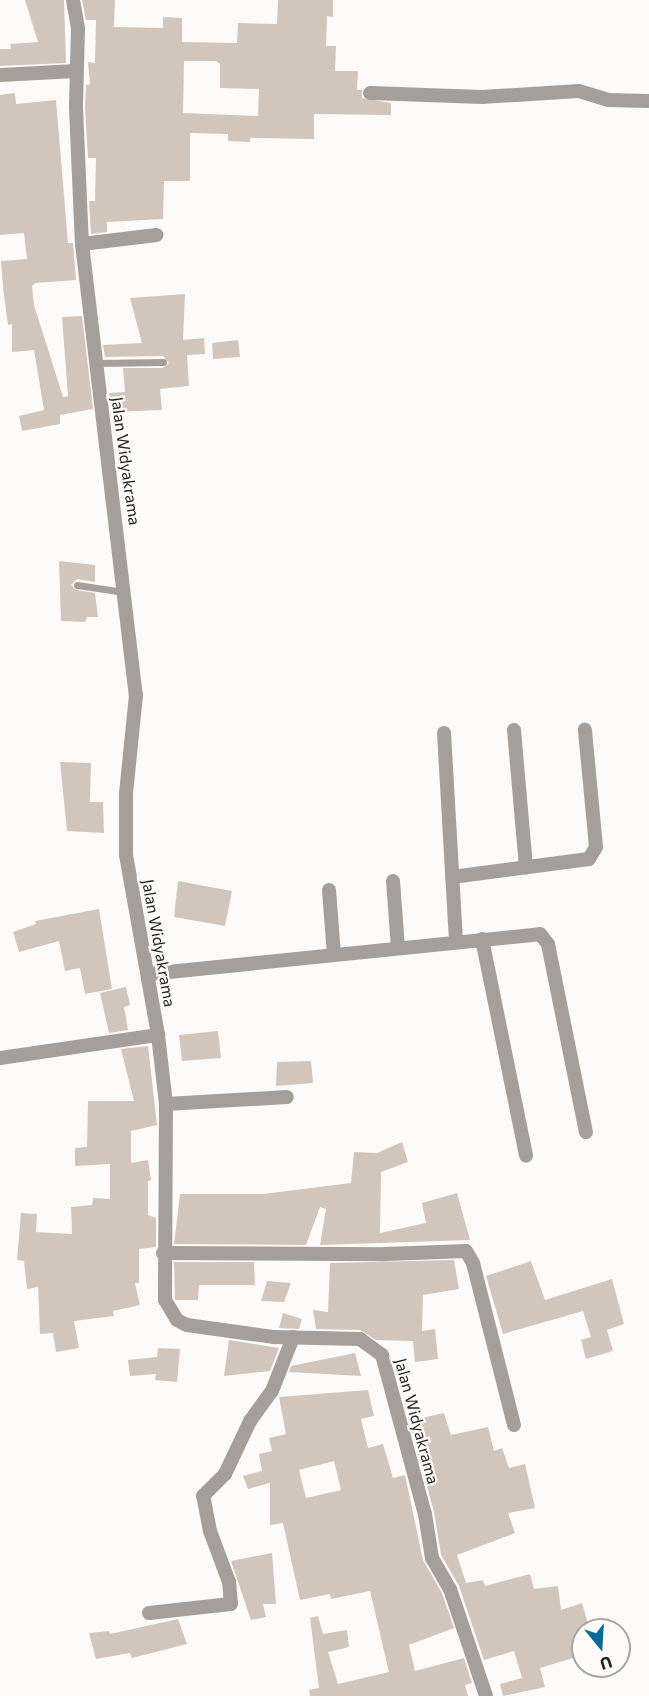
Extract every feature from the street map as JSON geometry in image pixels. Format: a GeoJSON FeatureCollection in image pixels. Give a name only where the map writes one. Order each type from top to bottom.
{"type":"FeatureCollection","features":[{"type":"Feature","properties":{"kind":"street","name":"Jalan Widyakrama"},"geometry":{"type":"LineString","coordinates":[[73,0],[78,29],[76,70],[82,244],[126,593],[136,695],[124,823],[128,864],[149,974],[166,1104],[168,1192],[163,1253],[163,1290],[170,1311],[177,1320],[214,1330],[293,1337],[360,1339],[382,1355],[425,1514],[432,1558],[450,1588],[486,1696]]}},
{"type":"Feature","properties":{"kind":"street"},"geometry":{"type":"LineString","coordinates":[[0,75],[76,70]]}},
{"type":"Feature","properties":{"kind":"street"},"geometry":{"type":"LineString","coordinates":[[370,93],[482,97],[579,91],[608,100],[649,101]]}},
{"type":"Feature","properties":{"kind":"street"},"geometry":{"type":"LineString","coordinates":[[82,244],[156,235]]}},
{"type":"Feature","properties":{"kind":"street"},"geometry":{"type":"LineString","coordinates":[[514,730],[526,867]]}},
{"type":"Feature","properties":{"kind":"street"},"geometry":{"type":"LineString","coordinates":[[452,878],[589,859],[594,853],[585,730]]}},
{"type":"Feature","properties":{"kind":"street"},"geometry":{"type":"LineString","coordinates":[[444,733],[456,942]]}},
{"type":"Feature","properties":{"kind":"street"},"geometry":{"type":"LineString","coordinates":[[393,880],[398,948]]}},
{"type":"Feature","properties":{"kind":"street"},"geometry":{"type":"LineString","coordinates":[[329,890],[334,954]]}},
{"type":"Feature","properties":{"kind":"street"},"geometry":{"type":"LineString","coordinates":[[149,974],[532,933],[545,938],[586,1132]]}},
{"type":"Feature","properties":{"kind":"street"},"geometry":{"type":"LineString","coordinates":[[482,939],[526,1156]]}},
{"type":"Feature","properties":{"kind":"street"},"geometry":{"type":"LineString","coordinates":[[0,1058],[158,1035]]}},
{"type":"Feature","properties":{"kind":"street"},"geometry":{"type":"LineString","coordinates":[[166,1104],[287,1097]]}},
{"type":"Feature","properties":{"kind":"street"},"geometry":{"type":"LineString","coordinates":[[163,1253],[376,1254],[466,1251],[473,1263],[514,1425]]}},
{"type":"Feature","properties":{"kind":"street"},"geometry":{"type":"LineString","coordinates":[[149,1613],[231,1604],[231,1590],[210,1531],[204,1496],[225,1474],[250,1421],[272,1391],[293,1337]]}},
{"type":"Feature","properties":{"kind":"lane"},"geometry":{"type":"LineString","coordinates":[[97,363],[164,362]]}},
{"type":"Feature","properties":{"kind":"lane"},"geometry":{"type":"LineString","coordinates":[[77,585],[126,593]]}},
{"type":"Feature","properties":{"kind":"building"},"geometry":{"type":"Polygon","coordinates":[[[25,0],[64,0],[66,63],[0,66],[0,49],[11,49],[10,44],[38,42],[25,0]]]}},
{"type":"Feature","properties":{"kind":"building"},"geometry":{"type":"Polygon","coordinates":[[[82,0],[115,0],[114,27],[163,28],[163,17],[182,18],[182,42],[237,43],[238,23],[277,24],[278,0],[333,0],[333,17],[327,16],[326,46],[336,46],[335,71],[358,71],[357,90],[362,90],[362,98],[391,103],[391,115],[314,114],[314,139],[250,138],[250,142],[228,141],[228,134],[190,133],[190,181],[164,181],[163,219],[107,222],[107,232],[91,234],[89,201],[95,201],[96,158],[88,158],[85,108],[86,85],[90,84],[88,62],[95,63],[96,20],[86,20],[82,0]],[[184,61],[183,113],[258,116],[259,89],[220,88],[220,64],[216,61],[184,61]]]}},
{"type":"Feature","properties":{"kind":"building"},"geometry":{"type":"Polygon","coordinates":[[[15,93],[16,104],[56,100],[68,243],[73,243],[76,280],[36,283],[32,286],[34,305],[63,397],[68,396],[62,317],[82,316],[93,409],[60,415],[60,424],[22,431],[19,416],[44,410],[34,350],[12,352],[12,324],[8,325],[3,288],[1,261],[27,259],[24,233],[0,235],[0,95],[15,93]]]}},
{"type":"Feature","properties":{"kind":"building"},"geometry":{"type":"Polygon","coordinates":[[[185,294],[183,340],[204,338],[205,354],[187,355],[189,386],[160,389],[162,410],[112,412],[109,393],[125,392],[123,368],[163,368],[169,363],[163,356],[105,357],[103,345],[142,343],[130,298],[185,294]]]}},
{"type":"Feature","properties":{"kind":"building"},"geometry":{"type":"Polygon","coordinates":[[[238,340],[240,357],[213,359],[212,343],[238,340]]]}},
{"type":"Feature","properties":{"kind":"building"},"geometry":{"type":"Polygon","coordinates":[[[59,561],[95,565],[95,582],[77,579],[71,585],[76,590],[95,593],[98,617],[87,617],[85,622],[61,621],[59,561]]]}},
{"type":"Feature","properties":{"kind":"building"},"geometry":{"type":"Polygon","coordinates":[[[60,762],[91,763],[90,802],[103,802],[104,833],[67,831],[60,762]]]}},
{"type":"Feature","properties":{"kind":"building"},"geometry":{"type":"Polygon","coordinates":[[[178,881],[232,891],[225,926],[174,917],[178,881]]]}},
{"type":"Feature","properties":{"kind":"building"},"geometry":{"type":"Polygon","coordinates":[[[99,909],[112,989],[85,994],[80,968],[65,971],[59,941],[19,952],[13,932],[36,924],[35,921],[99,909]]]}},
{"type":"Feature","properties":{"kind":"building"},"geometry":{"type":"Polygon","coordinates":[[[126,987],[130,1005],[124,1007],[128,1030],[109,1033],[100,993],[126,987]]]}},
{"type":"Feature","properties":{"kind":"building"},"geometry":{"type":"Polygon","coordinates":[[[218,1031],[221,1058],[182,1061],[179,1035],[218,1031]]]}},
{"type":"Feature","properties":{"kind":"building"},"geometry":{"type":"Polygon","coordinates":[[[148,1046],[157,1125],[131,1131],[131,1163],[148,1160],[151,1180],[148,1181],[148,1215],[156,1218],[156,1247],[139,1249],[139,1283],[135,1283],[140,1305],[113,1311],[114,1316],[74,1321],[79,1348],[56,1352],[53,1333],[40,1334],[38,1287],[27,1289],[24,1261],[17,1260],[21,1213],[37,1214],[36,1232],[72,1234],[71,1207],[92,1205],[93,1198],[110,1199],[110,1164],[75,1166],[75,1148],[87,1147],[88,1101],[134,1101],[121,1049],[148,1046]]]}},
{"type":"Feature","properties":{"kind":"building"},"geometry":{"type":"Polygon","coordinates":[[[311,1061],[313,1083],[276,1086],[277,1062],[311,1061]]]}},
{"type":"Feature","properties":{"kind":"building"},"geometry":{"type":"Polygon","coordinates":[[[402,1142],[408,1162],[381,1172],[380,1233],[426,1223],[422,1203],[457,1193],[470,1240],[320,1245],[326,1209],[320,1207],[306,1245],[174,1244],[180,1194],[263,1194],[351,1183],[354,1152],[377,1153],[402,1142]]]}},
{"type":"Feature","properties":{"kind":"building"},"geometry":{"type":"Polygon","coordinates":[[[454,1260],[459,1289],[423,1295],[422,1331],[435,1329],[438,1359],[415,1362],[413,1341],[376,1340],[360,1330],[316,1329],[313,1310],[328,1312],[330,1263],[454,1260]]]}},
{"type":"Feature","properties":{"kind":"building"},"geometry":{"type":"Polygon","coordinates":[[[531,1261],[545,1300],[612,1279],[624,1324],[607,1330],[613,1351],[586,1359],[581,1340],[591,1337],[583,1311],[503,1334],[486,1276],[531,1261]]]}},
{"type":"Feature","properties":{"kind":"building"},"geometry":{"type":"Polygon","coordinates":[[[174,1262],[254,1262],[255,1285],[199,1285],[198,1300],[175,1300],[174,1262]]]}},
{"type":"Feature","properties":{"kind":"building"},"geometry":{"type":"Polygon","coordinates":[[[267,1281],[291,1283],[284,1302],[261,1301],[267,1281]]]}},
{"type":"Feature","properties":{"kind":"building"},"geometry":{"type":"Polygon","coordinates":[[[283,1313],[302,1319],[299,1329],[279,1328],[283,1313]]]}},
{"type":"Feature","properties":{"kind":"building"},"geometry":{"type":"Polygon","coordinates":[[[229,1340],[279,1348],[270,1371],[224,1376],[229,1340]]]}},
{"type":"Feature","properties":{"kind":"building"},"geometry":{"type":"Polygon","coordinates":[[[158,1348],[180,1349],[177,1382],[155,1380],[156,1374],[130,1376],[128,1360],[157,1357],[158,1348]]]}},
{"type":"Feature","properties":{"kind":"building"},"geometry":{"type":"Polygon","coordinates":[[[355,1353],[361,1376],[289,1372],[291,1366],[355,1353]]]}},
{"type":"Feature","properties":{"kind":"building"},"geometry":{"type":"Polygon","coordinates":[[[368,1390],[374,1416],[361,1419],[368,1448],[383,1444],[393,1478],[405,1475],[423,1560],[442,1593],[454,1628],[409,1645],[415,1671],[464,1658],[472,1683],[465,1685],[468,1696],[310,1696],[309,1690],[319,1688],[310,1618],[318,1616],[323,1634],[347,1630],[349,1647],[328,1652],[338,1684],[389,1672],[370,1591],[331,1599],[330,1594],[300,1600],[283,1523],[270,1525],[270,1483],[248,1489],[243,1476],[262,1471],[259,1454],[272,1451],[269,1438],[286,1434],[279,1397],[368,1390]],[[334,1461],[299,1470],[306,1498],[341,1490],[334,1461]]]}},
{"type":"Feature","properties":{"kind":"building"},"geometry":{"type":"Polygon","coordinates":[[[444,1413],[451,1435],[488,1427],[494,1451],[502,1448],[509,1468],[525,1464],[535,1508],[508,1513],[515,1533],[457,1555],[466,1583],[483,1580],[485,1586],[530,1574],[534,1589],[558,1586],[561,1610],[582,1603],[586,1618],[571,1618],[571,1659],[540,1668],[545,1687],[503,1696],[500,1684],[522,1678],[514,1651],[484,1660],[459,1586],[441,1555],[434,1512],[409,1421],[444,1413]]]}},
{"type":"Feature","properties":{"kind":"building"},"geometry":{"type":"Polygon","coordinates":[[[272,1553],[276,1604],[263,1604],[266,1617],[251,1620],[231,1561],[272,1553]]]}},
{"type":"Feature","properties":{"kind":"building"},"geometry":{"type":"Polygon","coordinates":[[[178,1619],[187,1644],[132,1658],[130,1653],[96,1659],[89,1633],[109,1631],[110,1634],[178,1619]]]}}]}
